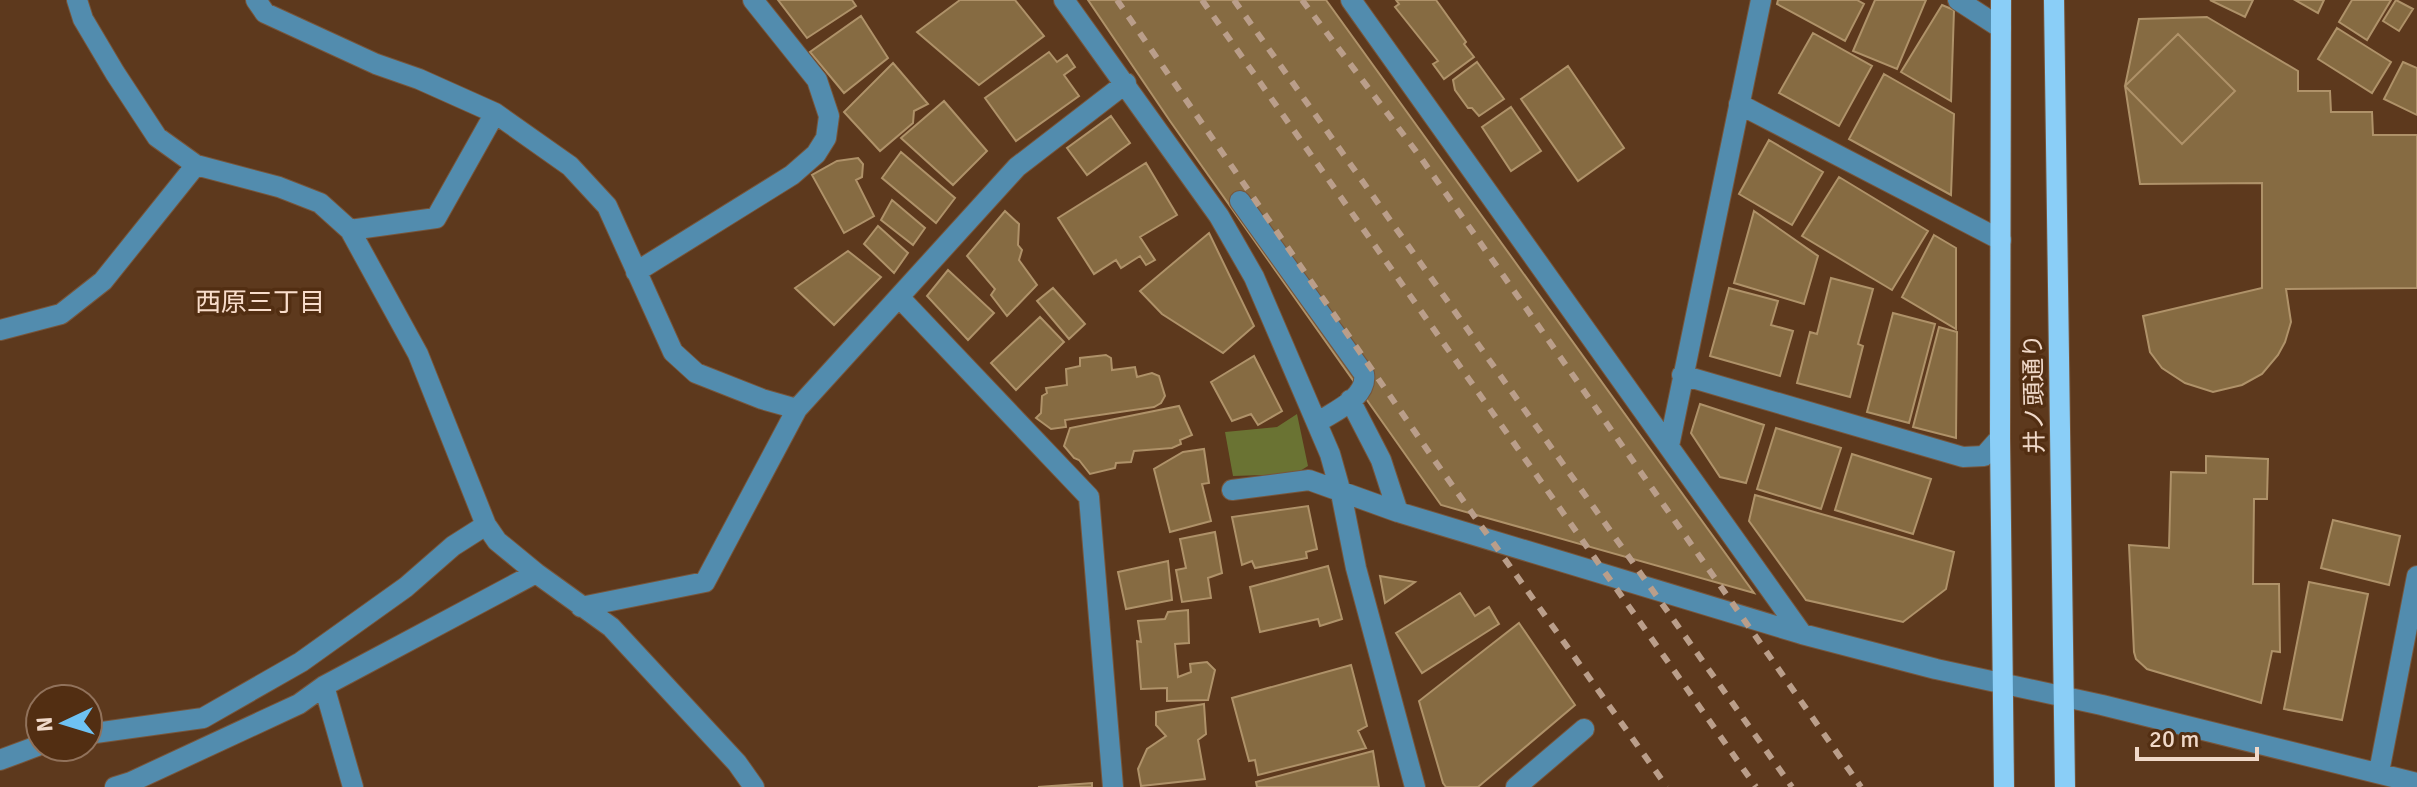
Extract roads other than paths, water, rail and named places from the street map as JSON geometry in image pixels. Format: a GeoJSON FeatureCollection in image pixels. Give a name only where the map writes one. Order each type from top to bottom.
{"type":"FeatureCollection","features":[{"type":"Feature","properties":{"kind":"main road","name":"井ノ頭通り"},"geometry":{"type":"LineString","coordinates":[[2001,0],[2000,438],[2004,787]]}},
{"type":"Feature","properties":{"kind":"main road","name":"井ノ頭通り"},"geometry":{"type":"LineString","coordinates":[[2054,0],[2065,787]]}},
{"type":"Feature","properties":{"kind":"street"},"geometry":{"type":"LineString","coordinates":[[77,0],[83,19],[157,137],[196,165],[279,187],[320,203],[350,230],[418,354],[486,525],[497,541],[611,627],[737,763],[754,787]]}},
{"type":"Feature","properties":{"kind":"street"},"geometry":{"type":"LineString","coordinates":[[256,0],[265,13],[376,64],[419,79],[495,113],[570,166],[607,206],[673,352],[696,373],[797,409]]}},
{"type":"Feature","properties":{"kind":"street"},"geometry":{"type":"LineString","coordinates":[[636,272],[792,175],[816,154],[826,138],[829,116],[817,80],[753,0]]}},
{"type":"Feature","properties":{"kind":"street"},"geometry":{"type":"LineString","coordinates":[[1064,0],[1219,216],[1254,277],[1318,422],[1341,493],[1356,568],[1415,787]]}},
{"type":"Feature","properties":{"kind":"street"},"geometry":{"type":"LineString","coordinates":[[1351,0],[1802,634]]}},
{"type":"Feature","properties":{"kind":"street"},"geometry":{"type":"LineString","coordinates":[[1669,446],[1761,0]]}},
{"type":"Feature","properties":{"kind":"street"},"geometry":{"type":"LineString","coordinates":[[1958,0],[2001,28]]}},
{"type":"Feature","properties":{"kind":"street"},"geometry":{"type":"LineString","coordinates":[[581,607],[705,582],[797,409],[1017,167],[1126,83]]}},
{"type":"Feature","properties":{"kind":"street"},"geometry":{"type":"LineString","coordinates":[[1739,104],[2001,240]]}},
{"type":"Feature","properties":{"kind":"street"},"geometry":{"type":"LineString","coordinates":[[350,230],[436,218],[495,113]]}},
{"type":"Feature","properties":{"kind":"street"},"geometry":{"type":"LineString","coordinates":[[0,330],[61,314],[103,281],[196,165]]}},
{"type":"Feature","properties":{"kind":"street"},"geometry":{"type":"LineString","coordinates":[[1240,201],[1364,374],[1364,387],[1318,422]]}},
{"type":"Feature","properties":{"kind":"street"},"geometry":{"type":"LineString","coordinates":[[899,297],[1089,497],[1113,787]]}},
{"type":"Feature","properties":{"kind":"street"},"geometry":{"type":"LineString","coordinates":[[1682,375],[1963,457],[1984,456],[2000,438]]}},
{"type":"Feature","properties":{"kind":"street"},"geometry":{"type":"LineString","coordinates":[[1350,400],[1370,434],[1398,512]]}},
{"type":"Feature","properties":{"kind":"street"},"geometry":{"type":"LineString","coordinates":[[1232,490],[1309,480],[1398,512],[1802,634],[2417,783]]}},
{"type":"Feature","properties":{"kind":"street"},"geometry":{"type":"LineString","coordinates":[[104,732],[203,718],[301,662],[406,587],[453,546],[486,525]]}},
{"type":"Feature","properties":{"kind":"street"},"geometry":{"type":"LineString","coordinates":[[115,787],[254,727],[299,704],[324,686],[536,573]]}},
{"type":"Feature","properties":{"kind":"street"},"geometry":{"type":"LineString","coordinates":[[2379,772],[2417,576]]}},
{"type":"Feature","properties":{"kind":"street"},"geometry":{"type":"LineString","coordinates":[[324,686],[353,787]]}},
{"type":"Feature","properties":{"kind":"street"},"geometry":{"type":"LineString","coordinates":[[1516,787],[1584,729]]}},
{"type":"Feature","properties":{"kind":"street"},"geometry":{"type":"LineString","coordinates":[[0,760],[24,751]]}},
{"type":"Feature","properties":{"kind":"railway"},"geometry":{"type":"LineString","coordinates":[[1117,0],[1435,461],[1667,787]]}},
{"type":"Feature","properties":{"kind":"railway"},"geometry":{"type":"LineString","coordinates":[[1202,0],[1756,787]]}},
{"type":"Feature","properties":{"kind":"railway"},"geometry":{"type":"LineString","coordinates":[[1234,0],[1792,787]]}},
{"type":"Feature","properties":{"kind":"railway"},"geometry":{"type":"LineString","coordinates":[[1302,0],[1421,158],[1861,787]]}},
{"type":"Feature","properties":{"kind":"district","name":"西原三丁目"},"geometry":{"type":"Point","coordinates":[260,303]}}]}
